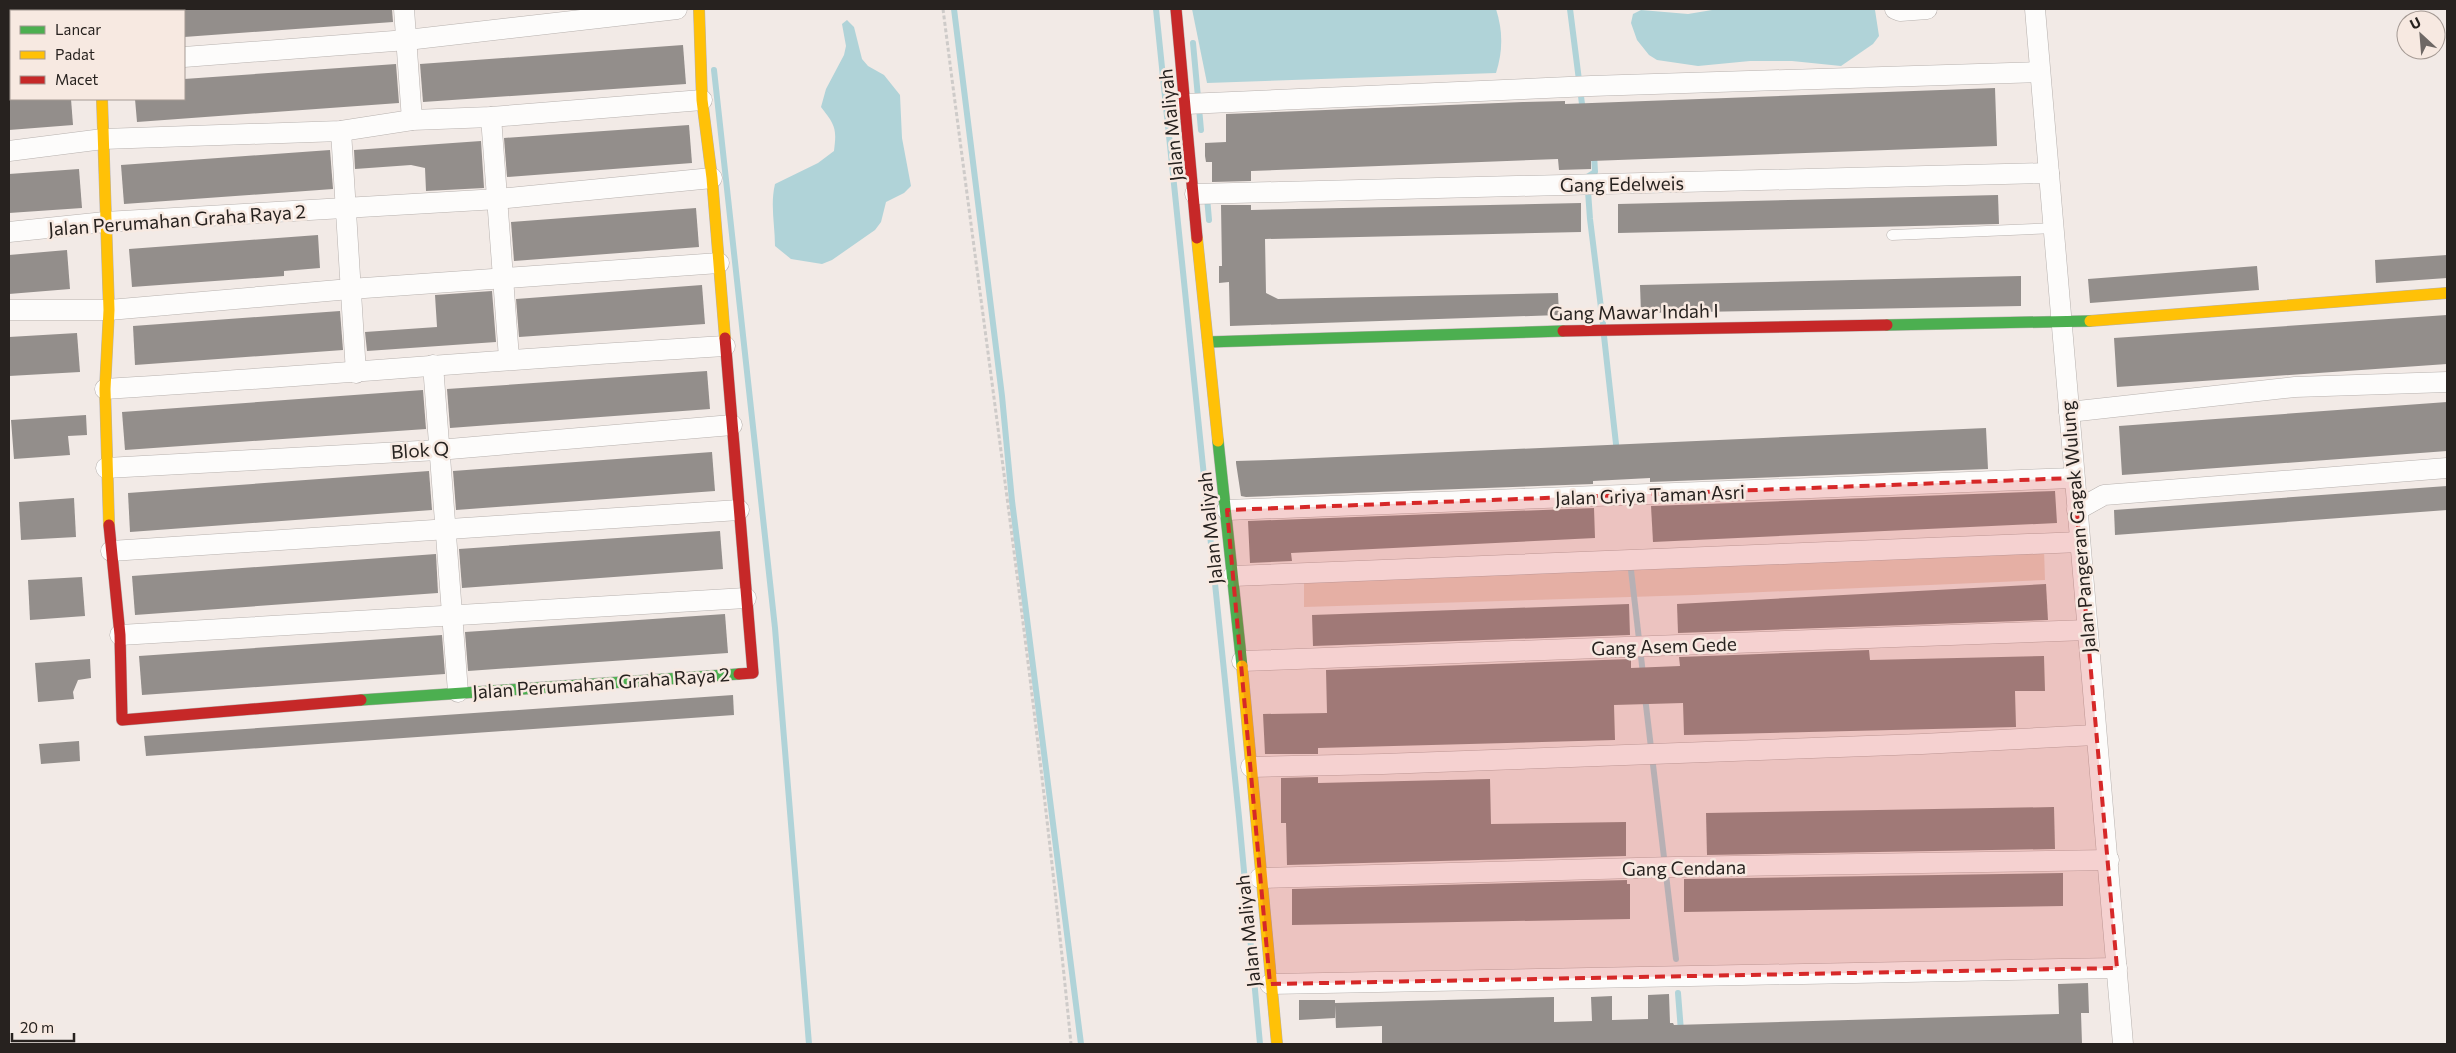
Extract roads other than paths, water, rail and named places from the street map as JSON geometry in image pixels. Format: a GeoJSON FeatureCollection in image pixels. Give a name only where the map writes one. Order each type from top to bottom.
{"type":"FeatureCollection","features":[{"type":"Feature","properties":{"kind":"street"},"geometry":{"type":"LineString","coordinates":[[404,9],[412,120]]}},
{"type":"Feature","properties":{"kind":"street"},"geometry":{"type":"LineString","coordinates":[[185,57],[407,40],[677,9]]}},
{"type":"Feature","properties":{"kind":"street","name":"Jalan Perumahan Graha Raya 2"},"geometry":{"type":"LineString","coordinates":[[120,635],[122,720],[458,692],[753,673],[712,178],[702,100],[698,9]]}},
{"type":"Feature","properties":{"kind":"street","name":"Jalan Maliyah"},"geometry":{"type":"LineString","coordinates":[[1176,9],[1197,103],[1203,194],[1217,341],[1213,406],[1235,509],[1242,575],[1268,878],[1270,984],[1277,1044]]}},
{"type":"Feature","properties":{"kind":"street"},"geometry":{"type":"LineString","coordinates":[[1895,9],[1927,9]]}},
{"type":"Feature","properties":{"kind":"street","name":"Jalan Pangeran Gagak Wulung"},"geometry":{"type":"LineString","coordinates":[[2034,9],[2055,228],[2095,734],[2109,860],[2123,1044]]}},
{"type":"Feature","properties":{"kind":"street"},"geometry":{"type":"LineString","coordinates":[[1197,103],[1591,86],[2039,72]]}},
{"type":"Feature","properties":{"kind":"street"},"geometry":{"type":"LineString","coordinates":[[102,100],[109,310],[105,389],[106,468],[111,551],[120,635],[746,598]]}},
{"type":"Feature","properties":{"kind":"street"},"geometry":{"type":"LineString","coordinates":[[9,151],[103,139],[342,131],[412,120],[702,100]]}},
{"type":"Feature","properties":{"kind":"street"},"geometry":{"type":"LineString","coordinates":[[491,116],[509,358]]}},
{"type":"Feature","properties":{"kind":"street"},"geometry":{"type":"LineString","coordinates":[[342,131],[356,373]]}},
{"type":"Feature","properties":{"kind":"street","name":"Gang Edelweis"},"geometry":{"type":"LineString","coordinates":[[1203,194],[2050,173]]}},
{"type":"Feature","properties":{"kind":"street","name":"Jalan Perumahan Graha Raya 2"},"geometry":{"type":"LineString","coordinates":[[9,232],[105,222],[498,199],[712,178]]}},
{"type":"Feature","properties":{"kind":"street"},"geometry":{"type":"LineString","coordinates":[[9,310],[109,310],[350,289],[719,264]]}},
{"type":"Feature","properties":{"kind":"street","name":"Gang Mawar Indah I"},"geometry":{"type":"LineString","coordinates":[[1217,341],[1612,329],[2062,323],[2447,294]]}},
{"type":"Feature","properties":{"kind":"street"},"geometry":{"type":"LineString","coordinates":[[105,389],[356,373],[509,358],[725,346]]}},
{"type":"Feature","properties":{"kind":"street"},"geometry":{"type":"LineString","coordinates":[[434,366],[438,450],[458,692]]}},
{"type":"Feature","properties":{"kind":"street"},"geometry":{"type":"LineString","coordinates":[[2069,412],[2295,387],[2447,382]]}},
{"type":"Feature","properties":{"kind":"street","name":"Blok Q"},"geometry":{"type":"LineString","coordinates":[[106,468],[438,450],[732,425]]}},
{"type":"Feature","properties":{"kind":"street"},"geometry":{"type":"LineString","coordinates":[[2077,510],[2104,495],[2447,468]]}},
{"type":"Feature","properties":{"kind":"street","name":"Jalan Griya Taman Asri"},"geometry":{"type":"LineString","coordinates":[[1235,509],[2074,478]]}},
{"type":"Feature","properties":{"kind":"street"},"geometry":{"type":"LineString","coordinates":[[111,551],[445,531],[739,510]]}},
{"type":"Feature","properties":{"kind":"street"},"geometry":{"type":"LineString","coordinates":[[1242,575],[2080,542]]}},
{"type":"Feature","properties":{"kind":"street","name":"Gang Asem Gede"},"geometry":{"type":"LineString","coordinates":[[1251,667],[2087,636]]}},
{"type":"Feature","properties":{"kind":"street"},"geometry":{"type":"LineString","coordinates":[[1259,767],[1922,744],[2095,734]]}},
{"type":"Feature","properties":{"kind":"street","name":"Gang Cendana"},"geometry":{"type":"LineString","coordinates":[[1268,878],[1664,868],[2109,860]]}},
{"type":"Feature","properties":{"kind":"street"},"geometry":{"type":"LineString","coordinates":[[1270,984],[2117,968]]}},
{"type":"Feature","properties":{"kind":"lane"},"geometry":{"type":"LineString","coordinates":[[1892,234],[2055,228]]}},
{"type":"Feature","properties":{"kind":"water"},"geometry":{"type":"Polygon","coordinates":[[[1192,9],[1496,9],[1501,33],[1500,57],[1496,73],[1207,83],[1192,9]]]}},
{"type":"Feature","properties":{"kind":"water"},"geometry":{"type":"Polygon","coordinates":[[[1718,9],[1875,10],[1879,36],[1873,44],[1841,66],[1792,61],[1750,61],[1698,66],[1657,60],[1649,55],[1637,40],[1631,23],[1633,14],[1641,10],[1688,14],[1718,9]]]}},
{"type":"Feature","properties":{"kind":"water"},"geometry":{"type":"Polygon","coordinates":[[[847,20],[854,27],[862,59],[868,66],[884,75],[900,95],[902,138],[911,186],[904,193],[886,202],[881,222],[875,230],[832,260],[822,264],[791,259],[775,246],[773,207],[775,184],[818,163],[834,151],[834,127],[821,107],[826,89],[844,55],[846,46],[842,24],[847,20]]]}},
{"type":"Feature","properties":{"kind":"waterway"},"geometry":{"type":"LineString","coordinates":[[954,9],[1002,396],[1012,501],[1081,1044]]}},
{"type":"Feature","properties":{"kind":"waterway"},"geometry":{"type":"LineString","coordinates":[[1156,9],[1239,817],[1260,1044]]}},
{"type":"Feature","properties":{"kind":"waterway"},"geometry":{"type":"LineString","coordinates":[[1570,9],[1583,112]]}},
{"type":"Feature","properties":{"kind":"waterway"},"geometry":{"type":"LineString","coordinates":[[1193,43],[1201,130]]}},
{"type":"Feature","properties":{"kind":"waterway"},"geometry":{"type":"LineString","coordinates":[[714,70],[775,628],[809,1044]]}},
{"type":"Feature","properties":{"kind":"waterway"},"geometry":{"type":"LineString","coordinates":[[1594,154],[1595,172],[1587,177],[1590,219],[1603,324]]}},
{"type":"Feature","properties":{"kind":"waterway"},"geometry":{"type":"LineString","coordinates":[[1207,197],[1209,220]]}},
{"type":"Feature","properties":{"kind":"waterway"},"geometry":{"type":"LineString","coordinates":[[1604,336],[1617,453]]}},
{"type":"Feature","properties":{"kind":"waterway"},"geometry":{"type":"LineString","coordinates":[[1631,570],[1643,674]]}},
{"type":"Feature","properties":{"kind":"waterway"},"geometry":{"type":"LineString","coordinates":[[1645,697],[1676,959]]}},
{"type":"Feature","properties":{"kind":"waterway"},"geometry":{"type":"LineString","coordinates":[[1678,993],[1682,1044]]}}]}
